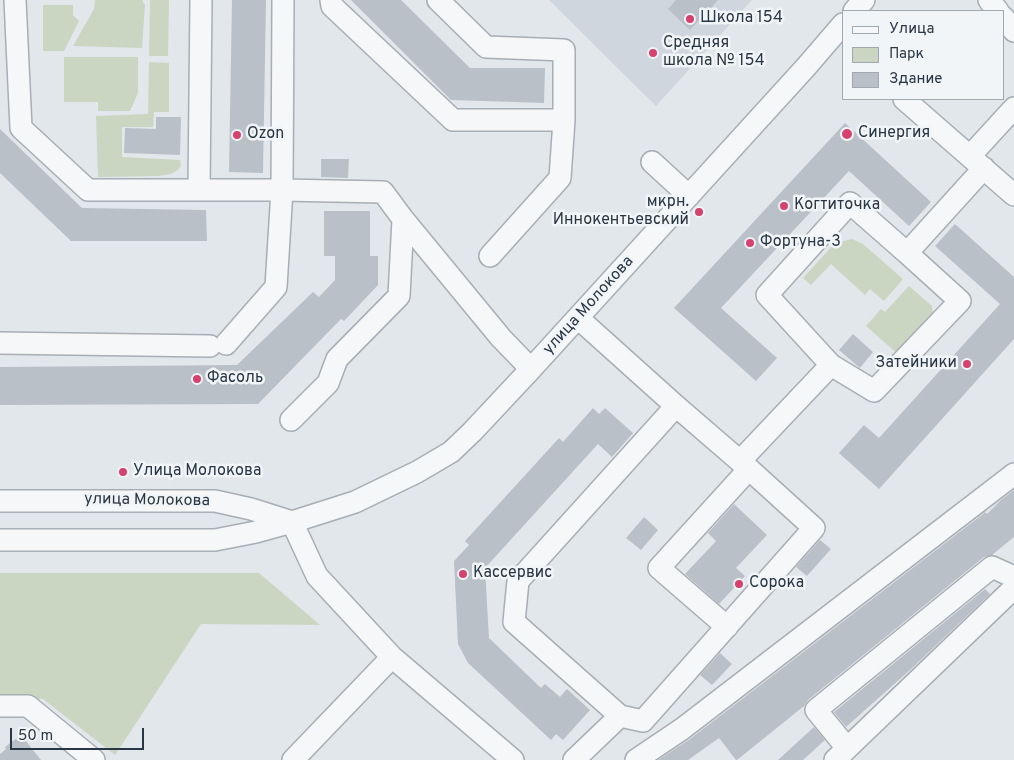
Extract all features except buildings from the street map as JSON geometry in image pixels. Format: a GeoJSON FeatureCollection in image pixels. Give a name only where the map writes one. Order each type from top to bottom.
{"type":"FeatureCollection","features":[{"type":"Feature","properties":{"kind":"street"},"geometry":{"type":"LineString","coordinates":[[16,0],[21,128],[88,190],[383,192],[501,338],[531,369]]}},
{"type":"Feature","properties":{"kind":"street"},"geometry":{"type":"LineString","coordinates":[[199,190],[201,0]]}},
{"type":"Feature","properties":{"kind":"street"},"geometry":{"type":"LineString","coordinates":[[0,343],[218,345],[276,287],[282,190],[283,0]]}},
{"type":"Feature","properties":{"kind":"street"},"geometry":{"type":"LineString","coordinates":[[331,0],[332,6],[453,120],[564,120]]}},
{"type":"Feature","properties":{"kind":"street"},"geometry":{"type":"LineString","coordinates":[[438,0],[486,47],[564,50],[564,120],[560,178],[490,256]]}},
{"type":"Feature","properties":{"kind":"street"},"geometry":{"type":"LineString","coordinates":[[855,10],[864,0]]}},
{"type":"Feature","properties":{"kind":"street"},"geometry":{"type":"LineString","coordinates":[[989,0],[997,10]]}},
{"type":"Feature","properties":{"kind":"street"},"geometry":{"type":"LineString","coordinates":[[1004,18],[1014,31]]}},
{"type":"Feature","properties":{"kind":"street","name":"улица Молокова"},"geometry":{"type":"LineString","coordinates":[[0,540],[215,540],[256,532],[355,502],[417,472],[451,452],[531,369],[839,36]]}},
{"type":"Feature","properties":{"kind":"street"},"geometry":{"type":"LineString","coordinates":[[905,100],[1014,195]]}},
{"type":"Feature","properties":{"kind":"street"},"geometry":{"type":"LineString","coordinates":[[907,253],[977,162],[1014,108]]}},
{"type":"Feature","properties":{"kind":"street"},"geometry":{"type":"LineString","coordinates":[[652,162],[689,196]]}},
{"type":"Feature","properties":{"kind":"street"},"geometry":{"type":"LineString","coordinates":[[850,203],[960,301],[874,391],[831,365],[768,295],[850,203]]}},
{"type":"Feature","properties":{"kind":"street"},"geometry":{"type":"LineString","coordinates":[[291,420],[328,383],[337,358],[399,296],[403,219]]}},
{"type":"Feature","properties":{"kind":"street"},"geometry":{"type":"LineString","coordinates":[[578,318],[814,528],[643,721],[620,716],[514,622],[518,582],[676,406]]}},
{"type":"Feature","properties":{"kind":"street"},"geometry":{"type":"LineString","coordinates":[[727,627],[659,568],[831,365]]}},
{"type":"Feature","properties":{"kind":"street"},"geometry":{"type":"LineString","coordinates":[[636,760],[682,729],[1014,474]]}},
{"type":"Feature","properties":{"kind":"street","name":"улица Молокова"},"geometry":{"type":"LineString","coordinates":[[0,501],[215,501],[251,509],[292,522]]}},
{"type":"Feature","properties":{"kind":"street"},"geometry":{"type":"LineString","coordinates":[[292,522],[318,576],[392,657],[513,760]]}},
{"type":"Feature","properties":{"kind":"street"},"geometry":{"type":"LineString","coordinates":[[1014,577],[992,567],[816,710],[841,754],[1014,588]]}},
{"type":"Feature","properties":{"kind":"street"},"geometry":{"type":"LineString","coordinates":[[293,760],[392,657]]}},
{"type":"Feature","properties":{"kind":"street"},"geometry":{"type":"LineString","coordinates":[[0,706],[28,706],[94,760]]}},
{"type":"Feature","properties":{"kind":"street"},"geometry":{"type":"LineString","coordinates":[[574,760],[620,716]]}},
{"type":"Feature","properties":{"kind":"shaded area","name":"Средняя школа № 154"},"geometry":{"type":"Polygon","coordinates":[[[549,0],[752,0],[656,106],[549,0]]]}},
{"type":"Feature","properties":{"kind":"green space"},"geometry":{"type":"Polygon","coordinates":[[[95,0],[143,0],[145,4],[142,48],[73,46],[94,9],[95,0]]]}},
{"type":"Feature","properties":{"kind":"green space"},"geometry":{"type":"Polygon","coordinates":[[[150,0],[169,0],[168,56],[149,56],[150,0]]]}},
{"type":"Feature","properties":{"kind":"green space"},"geometry":{"type":"Polygon","coordinates":[[[43,5],[73,5],[73,15],[79,21],[64,51],[43,51],[43,5]]]}},
{"type":"Feature","properties":{"kind":"green space"},"geometry":{"type":"Polygon","coordinates":[[[64,57],[138,57],[138,93],[130,111],[98,111],[98,102],[64,102],[64,57]]]}},
{"type":"Feature","properties":{"kind":"green space"},"geometry":{"type":"Polygon","coordinates":[[[149,62],[169,63],[169,112],[154,112],[153,127],[122,127],[122,157],[180,160],[181,166],[171,174],[158,176],[98,177],[96,116],[148,114],[149,62]]]}},
{"type":"Feature","properties":{"kind":"green space"},"geometry":{"type":"Polygon","coordinates":[[[852,239],[863,244],[903,279],[884,301],[870,289],[865,295],[831,264],[811,285],[803,278],[836,242],[838,244],[852,239]]]}},
{"type":"Feature","properties":{"kind":"green space"},"geometry":{"type":"Polygon","coordinates":[[[909,286],[932,306],[933,314],[900,356],[866,326],[881,309],[885,312],[909,286]]]}},
{"type":"Feature","properties":{"kind":"green space"},"geometry":{"type":"Polygon","coordinates":[[[0,573],[259,573],[320,625],[201,624],[115,755],[43,699],[0,699],[0,573]]]}},
{"type":"Feature","properties":{"kind":"place","name":"Школа 154"},"geometry":{"type":"Point","coordinates":[690,19]}},
{"type":"Feature","properties":{"kind":"place","name":"Средняя школа № 154"},"geometry":{"type":"Point","coordinates":[653,53]}},
{"type":"Feature","properties":{"kind":"place","name":"Синергия"},"geometry":{"type":"Point","coordinates":[847,134]}},
{"type":"Feature","properties":{"kind":"place","name":"Ozon"},"geometry":{"type":"Point","coordinates":[237,135]}},
{"type":"Feature","properties":{"kind":"place","name":"Когтиточка"},"geometry":{"type":"Point","coordinates":[784,206]}},
{"type":"Feature","properties":{"kind":"place","name":"мкрн. Иннокентьевский"},"geometry":{"type":"Point","coordinates":[699,212]}},
{"type":"Feature","properties":{"kind":"place","name":"Фортуна-3"},"geometry":{"type":"Point","coordinates":[750,243]}},
{"type":"Feature","properties":{"kind":"place","name":"Затейники"},"geometry":{"type":"Point","coordinates":[967,364]}},
{"type":"Feature","properties":{"kind":"place","name":"Фасоль"},"geometry":{"type":"Point","coordinates":[197,379]}},
{"type":"Feature","properties":{"kind":"place","name":"Улица Молокова"},"geometry":{"type":"Point","coordinates":[123,472]}},
{"type":"Feature","properties":{"kind":"place","name":"Кассервис"},"geometry":{"type":"Point","coordinates":[463,574]}},
{"type":"Feature","properties":{"kind":"place","name":"Сорока"},"geometry":{"type":"Point","coordinates":[739,584]}}]}
